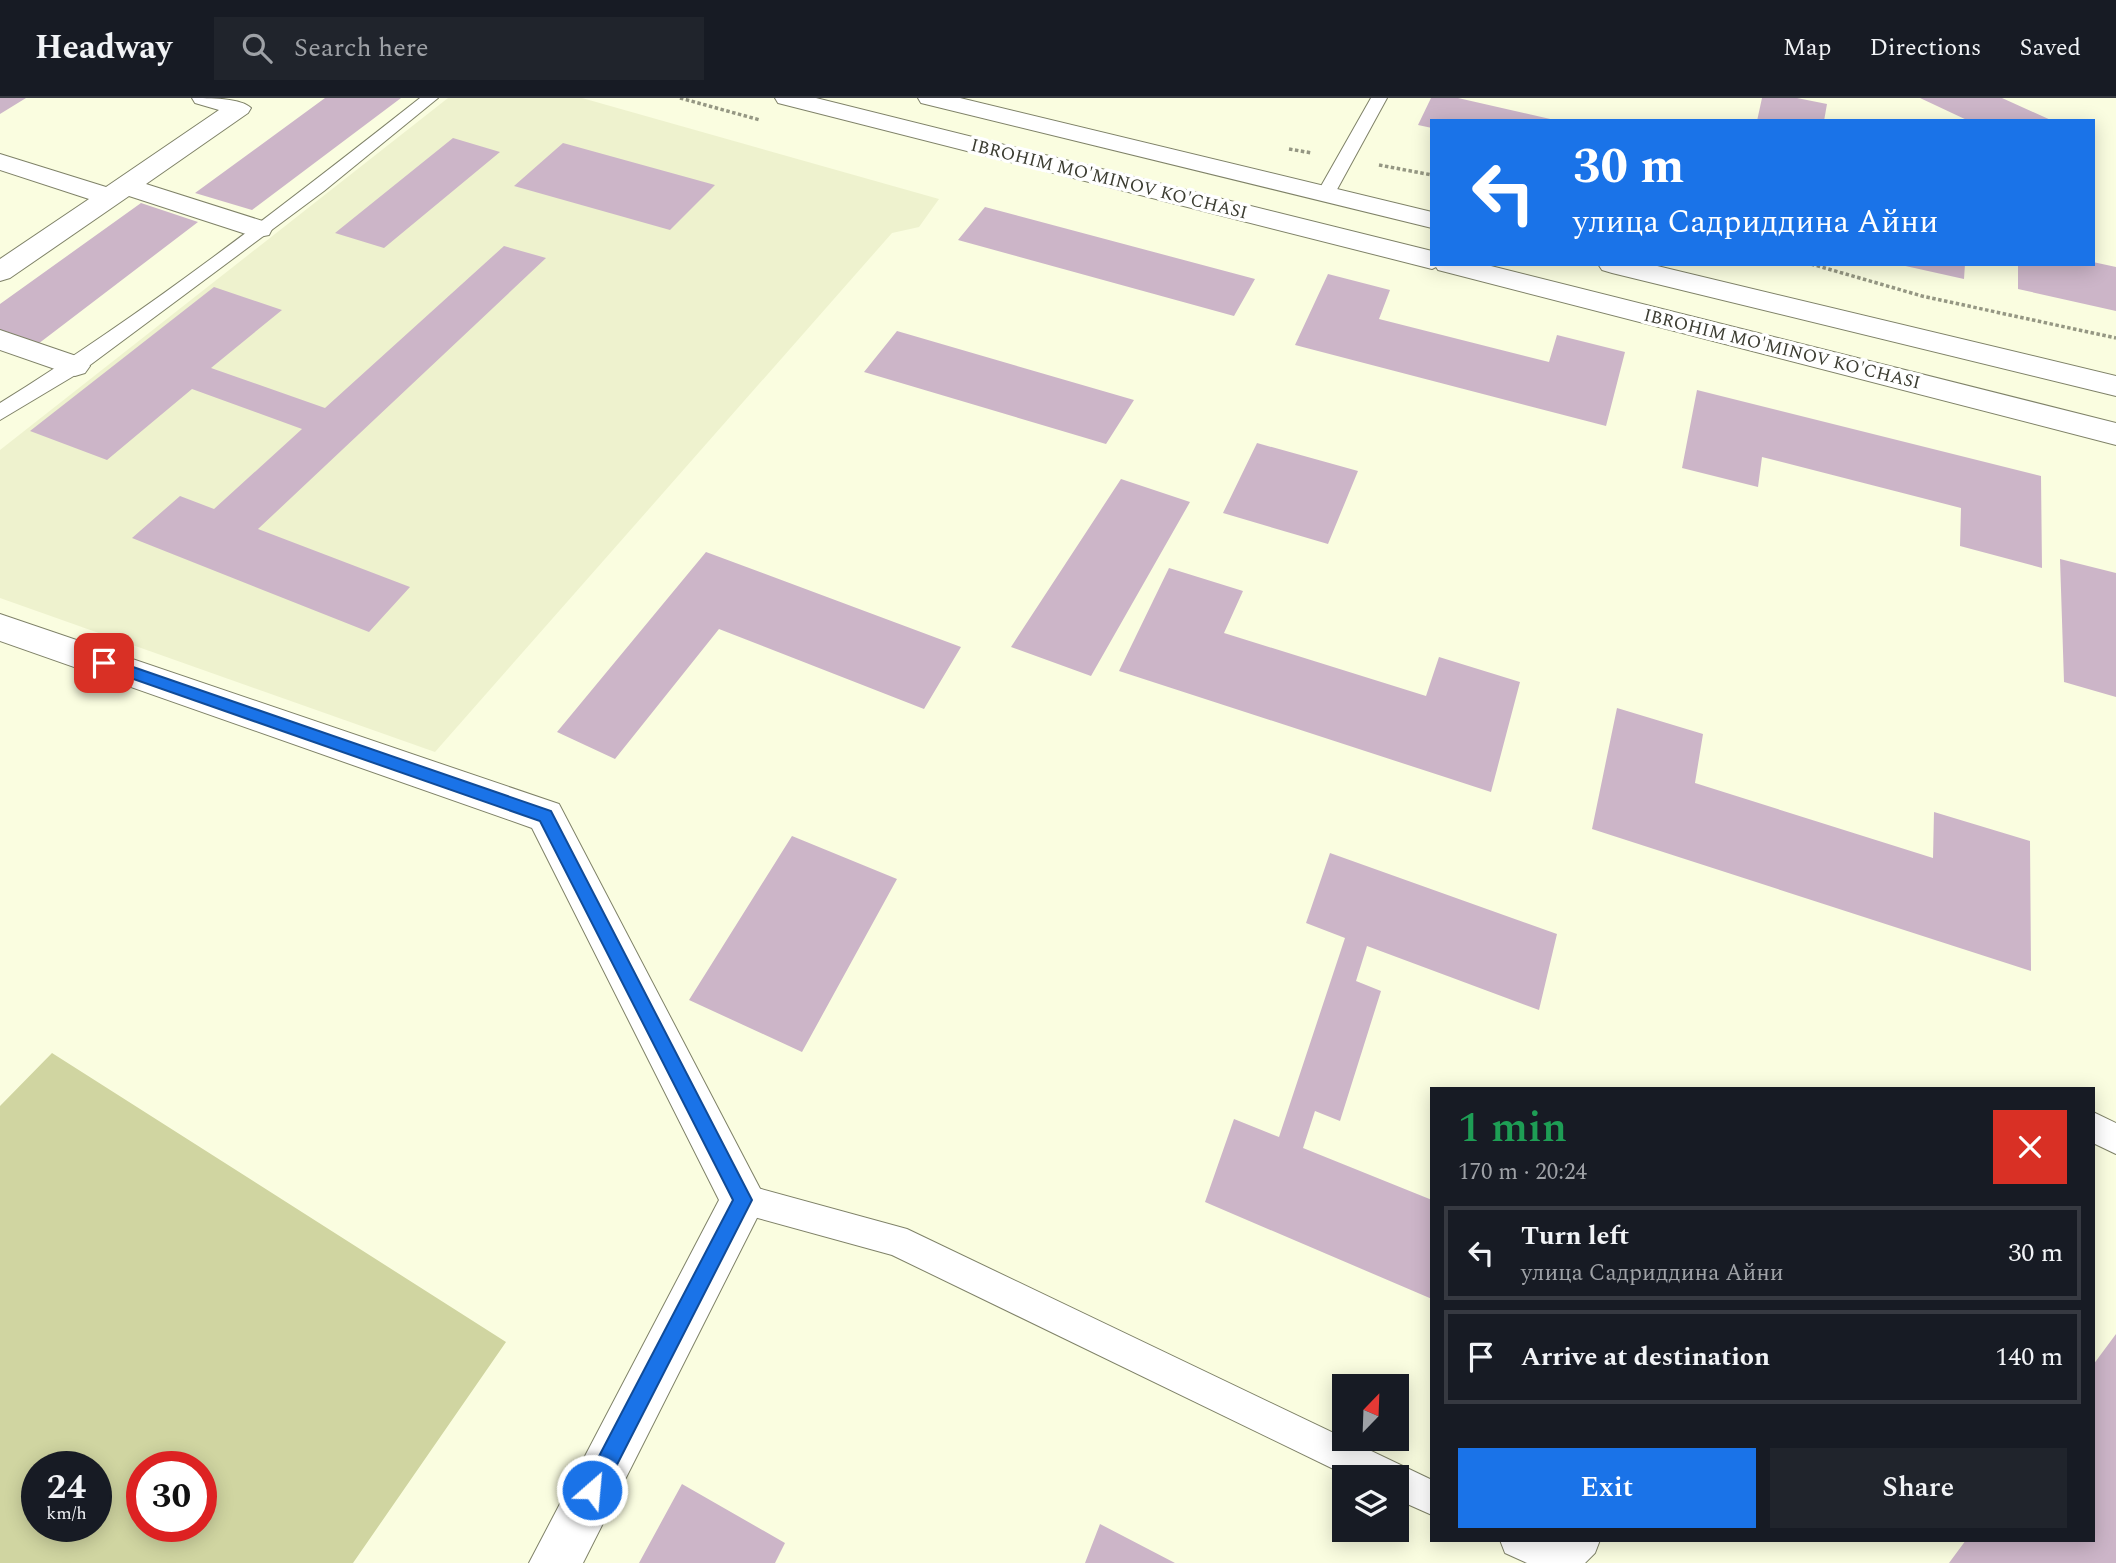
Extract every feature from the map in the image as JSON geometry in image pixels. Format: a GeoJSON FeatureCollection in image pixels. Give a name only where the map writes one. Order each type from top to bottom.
{"type":"FeatureCollection","features":[{"type":"Feature","properties":{"kind":"main road"},"geometry":{"type":"LineString","coordinates":[[0,272],[239,108],[204,98]]}},
{"type":"Feature","properties":{"kind":"main road","name":"IBROHIM MO'MINOV KO'CHASI"},"geometry":{"type":"LineString","coordinates":[[787,98],[1430,259]]}},
{"type":"Feature","properties":{"kind":"main road","name":"IBROHIM MO'MINOV KO'CHASI"},"geometry":{"type":"LineString","coordinates":[[930,98],[1430,220]]}},
{"type":"Feature","properties":{"kind":"main road"},"geometry":{"type":"LineString","coordinates":[[0,162],[259,229]]}},
{"type":"Feature","properties":{"kind":"main road","name":"IBROHIM MO'MINOV KO'CHASI"},"geometry":{"type":"LineString","coordinates":[[1456,266],[2116,434]]}},
{"type":"Feature","properties":{"kind":"main road","name":"IBROHIM MO'MINOV KO'CHASI"},"geometry":{"type":"LineString","coordinates":[[1620,266],[2116,386]]}},
{"type":"Feature","properties":{"kind":"main road"},"geometry":{"type":"LineString","coordinates":[[0,340],[75,366]]}},
{"type":"Feature","properties":{"kind":"main road"},"geometry":{"type":"LineString","coordinates":[[0,627],[545,816],[743,1200],[555,1563]]}},
{"type":"Feature","properties":{"kind":"lane"},"geometry":{"type":"LineString","coordinates":[[0,413],[75,366],[318,187],[430,98]]}},
{"type":"Feature","properties":{"kind":"lane"},"geometry":{"type":"LineString","coordinates":[[1325,195],[1379,98]]}},
{"type":"Feature","properties":{"kind":"lane"},"geometry":{"type":"LineString","coordinates":[[2095,1129],[2116,1139]]}},
{"type":"Feature","properties":{"kind":"lane"},"geometry":{"type":"LineString","coordinates":[[743,1200],[896,1240],[1363,1465]]}},
{"type":"Feature","properties":{"kind":"lane"},"geometry":{"type":"LineString","coordinates":[[1409,1487],[1430,1497]]}},
{"type":"Feature","properties":{"kind":"lane"},"geometry":{"type":"LineString","coordinates":[[1522,1542],[1562,1561],[1581,1542]]}},
{"type":"Feature","properties":{"kind":"path"},"geometry":{"type":"LineString","coordinates":[[1818,266],[1922,296],[2116,338]]}},
{"type":"Feature","properties":{"kind":"shaded area"},"geometry":{"type":"Polygon","coordinates":[[[448,98],[582,98],[939,199],[919,227],[892,233],[435,752],[0,598],[0,450],[448,98]]]}},
{"type":"Feature","properties":{"kind":"shaded area"},"geometry":{"type":"Polygon","coordinates":[[[52,1053],[506,1342],[353,1563],[0,1563],[0,1106],[52,1053]]]}},
{"type":"Feature","properties":{"kind":"building"},"geometry":{"type":"Polygon","coordinates":[[[0,98],[26,98],[0,114],[0,98]]]}},
{"type":"Feature","properties":{"kind":"building"},"geometry":{"type":"Polygon","coordinates":[[[325,98],[401,98],[252,210],[195,193],[325,98]]]}},
{"type":"Feature","properties":{"kind":"building"},"geometry":{"type":"Polygon","coordinates":[[[1431,98],[1458,98],[1550,119],[1430,119],[1430,128],[1418,125],[1431,98]]]}},
{"type":"Feature","properties":{"kind":"building"},"geometry":{"type":"Polygon","coordinates":[[[1762,98],[1797,98],[1827,104],[1824,119],[1757,119],[1762,98]]]}},
{"type":"Feature","properties":{"kind":"building"},"geometry":{"type":"Polygon","coordinates":[[[1920,98],[2002,98],[2049,119],[1965,119],[1920,98]]]}},
{"type":"Feature","properties":{"kind":"building"},"geometry":{"type":"Polygon","coordinates":[[[453,138],[500,152],[384,248],[335,233],[453,138]]]}},
{"type":"Feature","properties":{"kind":"building"},"geometry":{"type":"Polygon","coordinates":[[[563,143],[715,185],[670,230],[514,186],[563,143]]]}},
{"type":"Feature","properties":{"kind":"building"},"geometry":{"type":"Polygon","coordinates":[[[141,203],[198,222],[38,344],[0,330],[0,304],[141,203]]]}},
{"type":"Feature","properties":{"kind":"building"},"geometry":{"type":"Polygon","coordinates":[[[985,207],[1255,279],[1234,316],[958,240],[985,207]]]}},
{"type":"Feature","properties":{"kind":"building"},"geometry":{"type":"Polygon","coordinates":[[[504,246],[546,258],[258,529],[410,587],[369,632],[132,538],[180,496],[214,509],[302,429],[192,389],[107,460],[30,431],[214,287],[282,310],[211,368],[325,408],[504,246]]]}},
{"type":"Feature","properties":{"kind":"building"},"geometry":{"type":"Polygon","coordinates":[[[2095,262],[2116,267],[2116,311],[2018,289],[2018,266],[2095,266],[2095,262]]]}},
{"type":"Feature","properties":{"kind":"building"},"geometry":{"type":"Polygon","coordinates":[[[1906,266],[1965,266],[1964,279],[1906,266]]]}},
{"type":"Feature","properties":{"kind":"building"},"geometry":{"type":"Polygon","coordinates":[[[1328,274],[1390,290],[1379,319],[1549,362],[1557,335],[1625,352],[1606,426],[1295,345],[1328,274]]]}},
{"type":"Feature","properties":{"kind":"building"},"geometry":{"type":"Polygon","coordinates":[[[897,331],[1134,400],[1106,444],[864,372],[897,331]]]}},
{"type":"Feature","properties":{"kind":"building"},"geometry":{"type":"Polygon","coordinates":[[[1697,390],[2041,476],[2042,568],[1960,546],[1961,508],[1762,457],[1758,487],[1682,468],[1697,390]]]}},
{"type":"Feature","properties":{"kind":"building"},"geometry":{"type":"Polygon","coordinates":[[[1257,443],[1358,471],[1328,544],[1223,513],[1257,443]]]}},
{"type":"Feature","properties":{"kind":"building"},"geometry":{"type":"Polygon","coordinates":[[[1121,479],[1190,502],[1091,676],[1011,647],[1121,479]]]}},
{"type":"Feature","properties":{"kind":"building"},"geometry":{"type":"Polygon","coordinates":[[[706,552],[961,647],[924,709],[719,629],[615,759],[557,732],[706,552]]]}},
{"type":"Feature","properties":{"kind":"building"},"geometry":{"type":"Polygon","coordinates":[[[2060,559],[2116,573],[2116,697],[2064,682],[2060,559]]]}},
{"type":"Feature","properties":{"kind":"building"},"geometry":{"type":"Polygon","coordinates":[[[1169,568],[1243,591],[1224,633],[1426,696],[1439,657],[1520,682],[1491,792],[1119,671],[1169,568]]]}},
{"type":"Feature","properties":{"kind":"building"},"geometry":{"type":"Polygon","coordinates":[[[1617,708],[1703,734],[1695,783],[1933,858],[1934,812],[2030,841],[2031,971],[1592,829],[1617,708]]]}},
{"type":"Feature","properties":{"kind":"building"},"geometry":{"type":"Polygon","coordinates":[[[792,836],[897,879],[802,1052],[689,1000],[792,836]]]}},
{"type":"Feature","properties":{"kind":"building"},"geometry":{"type":"Polygon","coordinates":[[[1330,853],[1557,934],[1539,1010],[1367,946],[1356,981],[1381,991],[1340,1121],[1315,1111],[1303,1148],[1430,1199],[1430,1298],[1205,1202],[1234,1119],[1279,1137],[1345,938],[1306,923],[1330,853]]]}},
{"type":"Feature","properties":{"kind":"building"},"geometry":{"type":"Polygon","coordinates":[[[2116,1334],[2116,1563],[1949,1563],[1965,1542],[2095,1542],[2095,1362],[2116,1334]]]}},
{"type":"Feature","properties":{"kind":"building"},"geometry":{"type":"Polygon","coordinates":[[[682,1484],[785,1543],[775,1563],[639,1563],[682,1484]]]}},
{"type":"Feature","properties":{"kind":"building"},"geometry":{"type":"Polygon","coordinates":[[[1100,1524],[1175,1563],[1085,1563],[1100,1524]]]}},
{"type":"Feature","properties":{"kind":"route"},"geometry":{"type":"LineString","coordinates":[[104,663],[545,816],[743,1200],[592,1490]]}}]}
